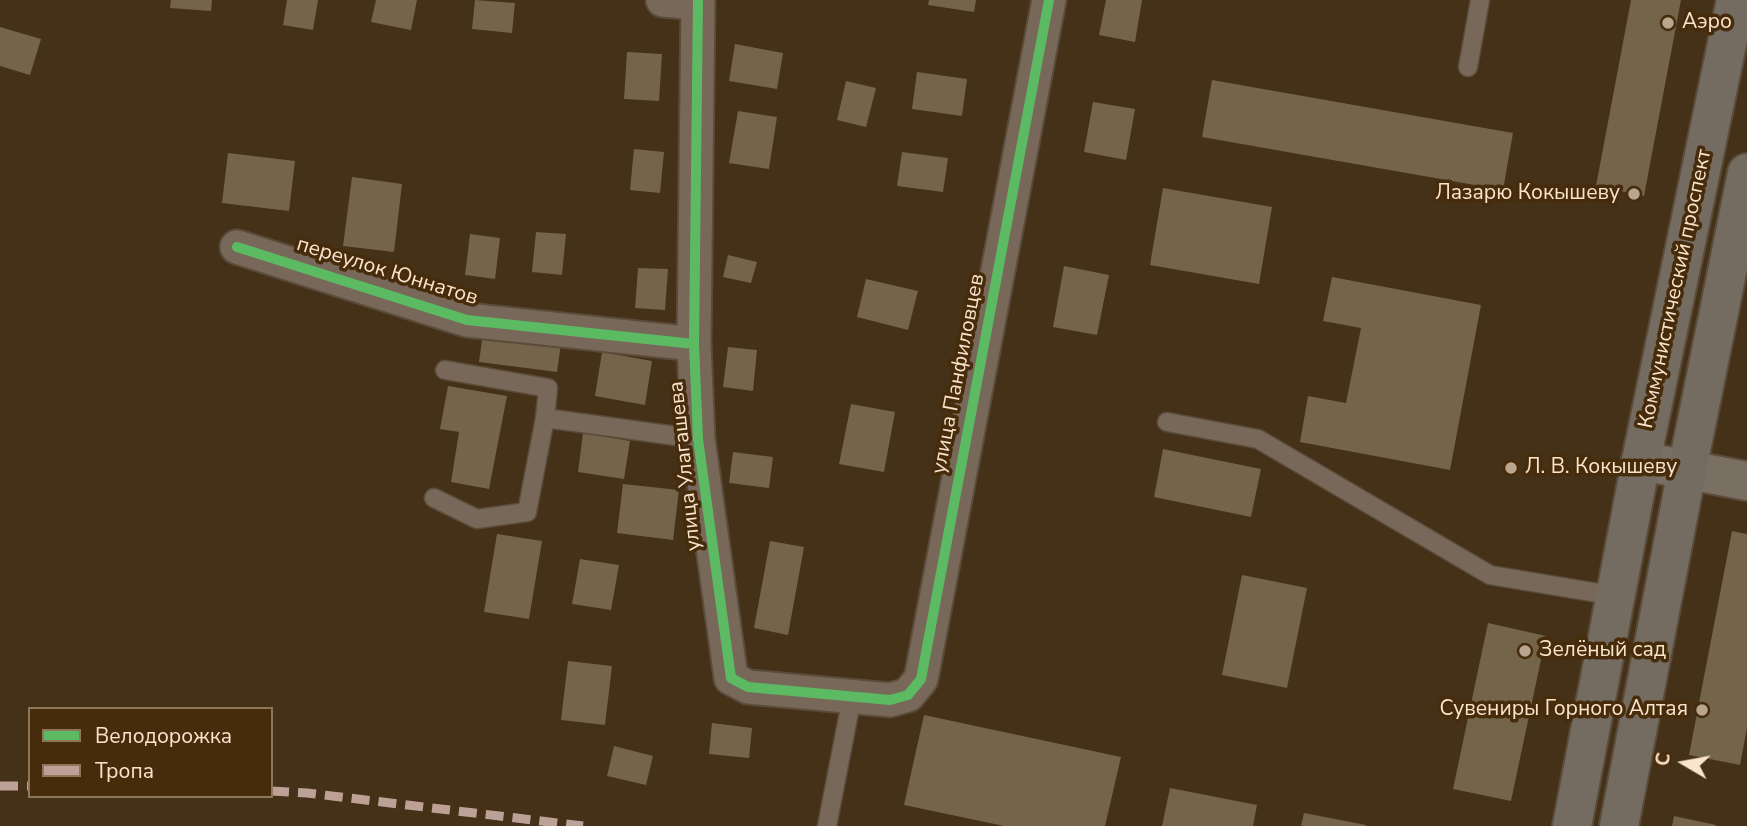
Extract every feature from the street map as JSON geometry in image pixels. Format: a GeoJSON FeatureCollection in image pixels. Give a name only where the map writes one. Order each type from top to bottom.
{"type":"FeatureCollection","features":[{"type":"Feature","properties":{"kind":"main road","name":"Коммунистический проспект"},"geometry":{"type":"LineString","coordinates":[[1572,826],[1641,461],[1735,0]]}},
{"type":"Feature","properties":{"kind":"main road"},"geometry":{"type":"LineString","coordinates":[[1619,826],[1747,173]]}},
{"type":"Feature","properties":{"kind":"street"},"geometry":{"type":"LineString","coordinates":[[663,0],[698,2]]}},
{"type":"Feature","properties":{"kind":"street","name":"улица Панфиловцев"},"geometry":{"type":"LineString","coordinates":[[852,697],[890,700],[908,695],[921,679],[1049,0]]}},
{"type":"Feature","properties":{"kind":"street","name":"улица Улагашева"},"geometry":{"type":"LineString","coordinates":[[698,2],[694,344],[698,439],[731,678],[748,687],[852,697]]}},
{"type":"Feature","properties":{"kind":"street","name":"переулок Юннатов"},"geometry":{"type":"LineString","coordinates":[[237,247],[467,320],[694,344]]}},
{"type":"Feature","properties":{"kind":"street"},"geometry":{"type":"LineString","coordinates":[[1641,461],[1747,481]]}},
{"type":"Feature","properties":{"kind":"lane"},"geometry":{"type":"LineString","coordinates":[[1468,67],[1480,0]]}},
{"type":"Feature","properties":{"kind":"lane"},"geometry":{"type":"LineString","coordinates":[[434,498],[477,519],[527,512],[548,388],[445,370]]}},
{"type":"Feature","properties":{"kind":"lane"},"geometry":{"type":"LineString","coordinates":[[545,418],[698,439]]}},
{"type":"Feature","properties":{"kind":"lane"},"geometry":{"type":"LineString","coordinates":[[1167,422],[1258,439],[1490,575],[1616,596]]}},
{"type":"Feature","properties":{"kind":"lane"},"geometry":{"type":"LineString","coordinates":[[827,826],[852,697]]}},
{"type":"Feature","properties":{"kind":"building"},"geometry":{"type":"Polygon","coordinates":[[[171,0],[212,0],[211,11],[170,8],[171,0]]]}},
{"type":"Feature","properties":{"kind":"building"},"geometry":{"type":"Polygon","coordinates":[[[287,0],[318,0],[313,30],[283,25],[287,0]]]}},
{"type":"Feature","properties":{"kind":"building"},"geometry":{"type":"Polygon","coordinates":[[[376,0],[417,0],[411,30],[371,22],[376,0]]]}},
{"type":"Feature","properties":{"kind":"building"},"geometry":{"type":"Polygon","coordinates":[[[475,0],[515,3],[512,33],[472,29],[475,0]]]}},
{"type":"Feature","properties":{"kind":"building"},"geometry":{"type":"Polygon","coordinates":[[[929,0],[976,0],[974,12],[928,5],[929,0]]]}},
{"type":"Feature","properties":{"kind":"building"},"geometry":{"type":"Polygon","coordinates":[[[1106,0],[1142,0],[1135,42],[1099,35],[1106,0]]]}},
{"type":"Feature","properties":{"kind":"building"},"geometry":{"type":"Polygon","coordinates":[[[1631,0],[1681,0],[1644,196],[1596,186],[1631,0]]]}},
{"type":"Feature","properties":{"kind":"building"},"geometry":{"type":"Polygon","coordinates":[[[0,27],[41,39],[30,75],[0,66],[0,27]]]}},
{"type":"Feature","properties":{"kind":"building"},"geometry":{"type":"Polygon","coordinates":[[[735,44],[783,53],[777,89],[729,81],[735,44]]]}},
{"type":"Feature","properties":{"kind":"building"},"geometry":{"type":"Polygon","coordinates":[[[627,52],[662,54],[659,101],[624,99],[627,52]]]}},
{"type":"Feature","properties":{"kind":"building"},"geometry":{"type":"Polygon","coordinates":[[[917,72],[967,79],[962,116],[912,109],[917,72]]]}},
{"type":"Feature","properties":{"kind":"building"},"geometry":{"type":"Polygon","coordinates":[[[1212,80],[1513,133],[1503,190],[1202,137],[1212,80]]]}},
{"type":"Feature","properties":{"kind":"building"},"geometry":{"type":"Polygon","coordinates":[[[846,81],[876,88],[866,127],[837,120],[846,81]]]}},
{"type":"Feature","properties":{"kind":"building"},"geometry":{"type":"Polygon","coordinates":[[[1093,102],[1135,109],[1126,160],[1084,152],[1093,102]]]}},
{"type":"Feature","properties":{"kind":"building"},"geometry":{"type":"Polygon","coordinates":[[[738,111],[777,117],[769,169],[729,163],[738,111]]]}},
{"type":"Feature","properties":{"kind":"building"},"geometry":{"type":"Polygon","coordinates":[[[634,149],[664,152],[660,193],[630,190],[634,149]]]}},
{"type":"Feature","properties":{"kind":"building"},"geometry":{"type":"Polygon","coordinates":[[[902,152],[948,158],[943,192],[897,186],[902,152]]]}},
{"type":"Feature","properties":{"kind":"building"},"geometry":{"type":"Polygon","coordinates":[[[228,153],[295,161],[289,211],[222,203],[228,153]]]}},
{"type":"Feature","properties":{"kind":"building"},"geometry":{"type":"Polygon","coordinates":[[[352,177],[402,184],[394,252],[343,246],[352,177]]]}},
{"type":"Feature","properties":{"kind":"building"},"geometry":{"type":"Polygon","coordinates":[[[1163,188],[1272,207],[1259,284],[1150,265],[1163,188]]]}},
{"type":"Feature","properties":{"kind":"building"},"geometry":{"type":"Polygon","coordinates":[[[536,232],[566,234],[562,275],[532,272],[536,232]]]}},
{"type":"Feature","properties":{"kind":"building"},"geometry":{"type":"Polygon","coordinates":[[[470,234],[500,238],[495,279],[465,275],[470,234]]]}},
{"type":"Feature","properties":{"kind":"building"},"geometry":{"type":"Polygon","coordinates":[[[728,255],[757,262],[751,283],[723,277],[728,255]]]}},
{"type":"Feature","properties":{"kind":"building"},"geometry":{"type":"Polygon","coordinates":[[[1064,266],[1109,275],[1097,335],[1053,327],[1064,266]]]}},
{"type":"Feature","properties":{"kind":"building"},"geometry":{"type":"Polygon","coordinates":[[[638,268],[668,269],[665,310],[635,308],[638,268]]]}},
{"type":"Feature","properties":{"kind":"building"},"geometry":{"type":"Polygon","coordinates":[[[1332,277],[1481,305],[1450,470],[1300,442],[1308,396],[1346,403],[1361,328],[1323,321],[1332,277]]]}},
{"type":"Feature","properties":{"kind":"building"},"geometry":{"type":"Polygon","coordinates":[[[866,279],[918,291],[908,330],[857,317],[866,279]]]}},
{"type":"Feature","properties":{"kind":"building"},"geometry":{"type":"Polygon","coordinates":[[[483,333],[561,343],[557,372],[479,362],[483,333]]]}},
{"type":"Feature","properties":{"kind":"building"},"geometry":{"type":"Polygon","coordinates":[[[728,347],[757,350],[753,391],[723,387],[728,347]]]}},
{"type":"Feature","properties":{"kind":"building"},"geometry":{"type":"Polygon","coordinates":[[[602,352],[652,361],[645,405],[595,396],[602,352]]]}},
{"type":"Feature","properties":{"kind":"building"},"geometry":{"type":"Polygon","coordinates":[[[448,386],[507,396],[489,489],[451,482],[459,432],[440,429],[448,386]]]}},
{"type":"Feature","properties":{"kind":"building"},"geometry":{"type":"Polygon","coordinates":[[[851,404],[895,412],[884,472],[839,464],[851,404]]]}},
{"type":"Feature","properties":{"kind":"building"},"geometry":{"type":"Polygon","coordinates":[[[583,433],[630,441],[624,479],[578,472],[583,433]]]}},
{"type":"Feature","properties":{"kind":"building"},"geometry":{"type":"Polygon","coordinates":[[[1163,449],[1261,469],[1251,517],[1154,497],[1163,449]]]}},
{"type":"Feature","properties":{"kind":"building"},"geometry":{"type":"Polygon","coordinates":[[[733,452],[773,457],[769,488],[729,483],[733,452]]]}},
{"type":"Feature","properties":{"kind":"building"},"geometry":{"type":"Polygon","coordinates":[[[623,484],[679,490],[673,540],[617,533],[623,484]]]}},
{"type":"Feature","properties":{"kind":"building"},"geometry":{"type":"Polygon","coordinates":[[[1732,531],[1747,534],[1747,728],[1740,765],[1689,755],[1732,531]]]}},
{"type":"Feature","properties":{"kind":"building"},"geometry":{"type":"Polygon","coordinates":[[[497,534],[542,541],[529,619],[484,612],[497,534]]]}},
{"type":"Feature","properties":{"kind":"building"},"geometry":{"type":"Polygon","coordinates":[[[770,541],[804,547],[788,635],[754,628],[770,541]]]}},
{"type":"Feature","properties":{"kind":"building"},"geometry":{"type":"Polygon","coordinates":[[[580,559],[619,565],[611,610],[572,604],[580,559]]]}},
{"type":"Feature","properties":{"kind":"building"},"geometry":{"type":"Polygon","coordinates":[[[1242,575],[1307,588],[1287,688],[1222,675],[1242,575]]]}},
{"type":"Feature","properties":{"kind":"building"},"geometry":{"type":"Polygon","coordinates":[[[1488,623],[1546,636],[1511,801],[1453,789],[1488,623]]]}},
{"type":"Feature","properties":{"kind":"building"},"geometry":{"type":"Polygon","coordinates":[[[568,661],[612,666],[605,725],[561,720],[568,661]]]}},
{"type":"Feature","properties":{"kind":"building"},"geometry":{"type":"Polygon","coordinates":[[[924,715],[1121,757],[1105,826],[1004,826],[904,805],[924,715]]]}},
{"type":"Feature","properties":{"kind":"building"},"geometry":{"type":"Polygon","coordinates":[[[712,723],[752,728],[749,758],[709,754],[712,723]]]}},
{"type":"Feature","properties":{"kind":"building"},"geometry":{"type":"Polygon","coordinates":[[[614,746],[653,756],[646,785],[607,776],[614,746]]]}},
{"type":"Feature","properties":{"kind":"building"},"geometry":{"type":"Polygon","coordinates":[[[1170,788],[1257,805],[1253,826],[1162,826],[1170,788]]]}},
{"type":"Feature","properties":{"kind":"building"},"geometry":{"type":"Polygon","coordinates":[[[1304,813],[1366,825],[1366,826],[1301,826],[1304,813]]]}},
{"type":"Feature","properties":{"kind":"building"},"geometry":{"type":"Polygon","coordinates":[[[1674,816],[1716,825],[1716,826],[1672,826],[1674,816]]]}},
{"type":"Feature","properties":{"kind":"marked path"},"geometry":{"type":"LineString","coordinates":[[0,786],[28,786]]}},
{"type":"Feature","properties":{"kind":"marked path"},"geometry":{"type":"LineString","coordinates":[[273,791],[583,826]]}},
{"type":"Feature","properties":{"kind":"cycle path"},"geometry":{"type":"LineString","coordinates":[[698,0],[694,344],[698,439],[731,678],[748,687],[890,700],[908,695],[921,679],[1049,0]]}},
{"type":"Feature","properties":{"kind":"cycle path"},"geometry":{"type":"LineString","coordinates":[[237,247],[467,320],[694,344]]}},
{"type":"Feature","properties":{"kind":"place","name":"Аэро"},"geometry":{"type":"Point","coordinates":[1668,23]}},
{"type":"Feature","properties":{"kind":"place","name":"Лазарю Кокышеву"},"geometry":{"type":"Point","coordinates":[1634,194]}},
{"type":"Feature","properties":{"kind":"place","name":"Л. В. Кокышеву"},"geometry":{"type":"Point","coordinates":[1511,468]}},
{"type":"Feature","properties":{"kind":"place","name":"Зелёный сад"},"geometry":{"type":"Point","coordinates":[1525,651]}},
{"type":"Feature","properties":{"kind":"place","name":"Сувениры Горного Алтая"},"geometry":{"type":"Point","coordinates":[1702,710]}}]}
